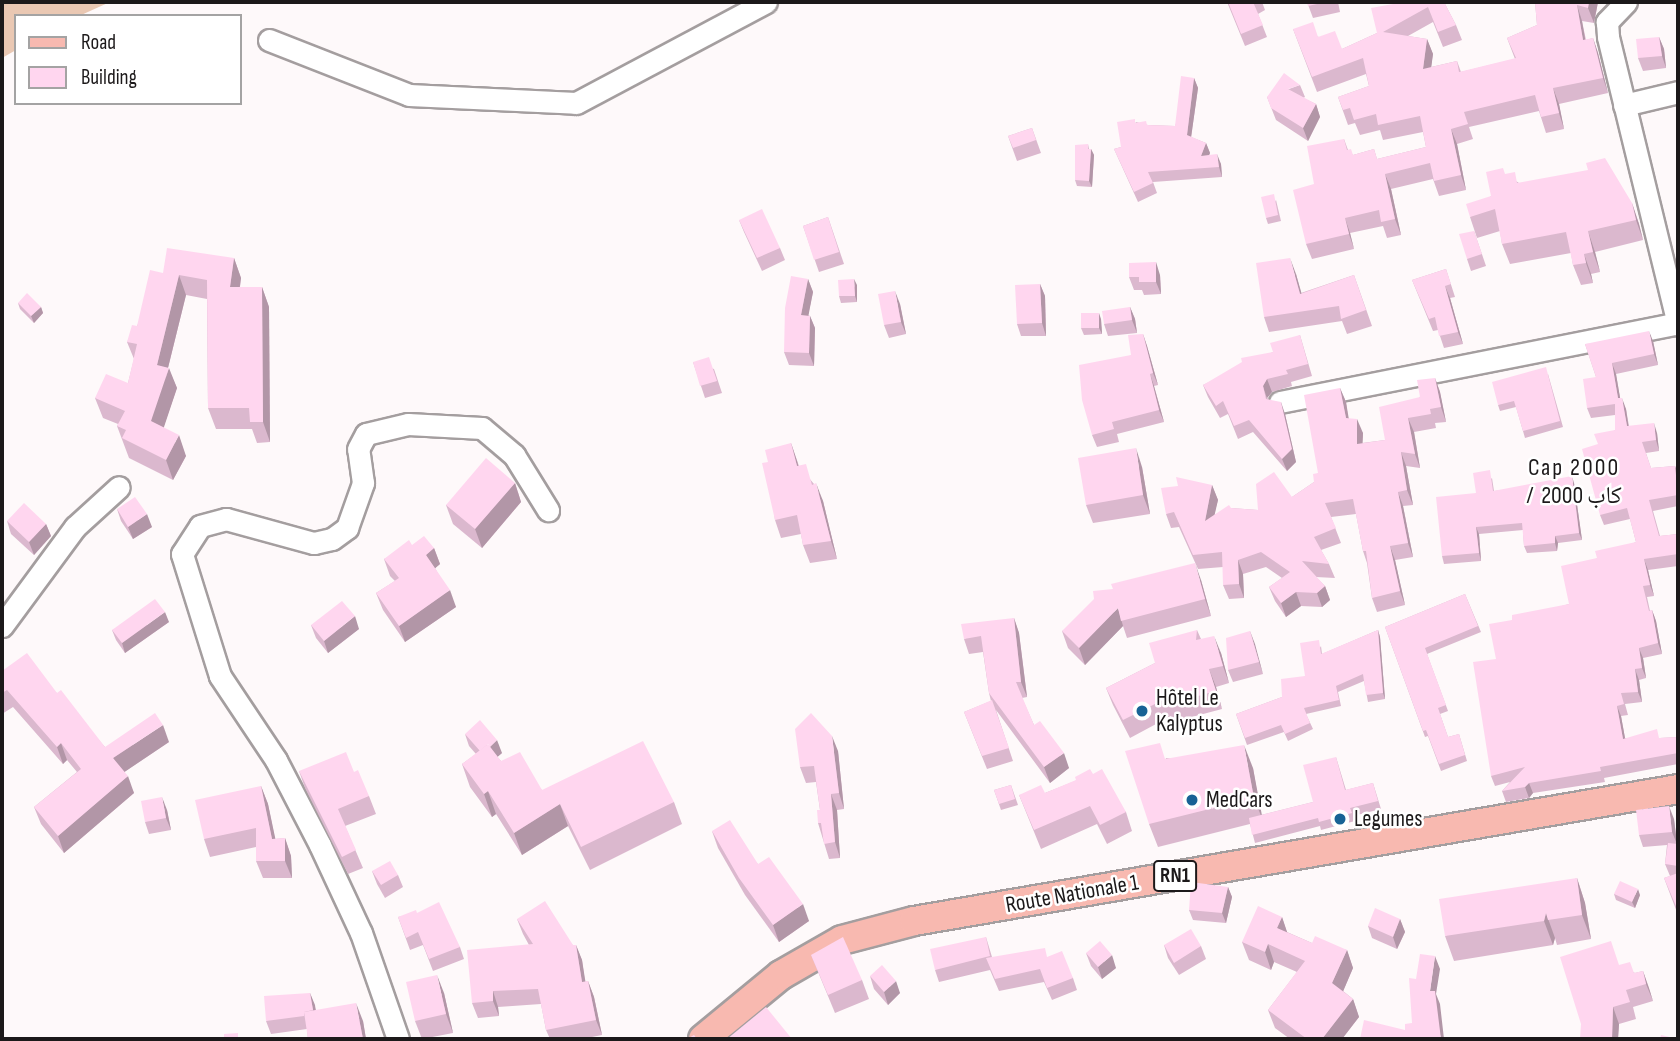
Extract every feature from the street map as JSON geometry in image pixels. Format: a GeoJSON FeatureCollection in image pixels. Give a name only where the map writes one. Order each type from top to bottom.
{"type":"FeatureCollection","features":[{"type":"Feature","properties":{"kind":"main road","name":"Route Nationale 1"},"geometry":{"type":"LineString","coordinates":[[703,1039],[781,975],[842,940],[890,927],[1678,789]]}},
{"type":"Feature","properties":{"kind":"street"},"geometry":{"type":"LineString","coordinates":[[269,40],[409,95],[576,103],[766,2]]}},
{"type":"Feature","properties":{"kind":"street"},"geometry":{"type":"LineString","coordinates":[[1280,402],[1678,320],[1608,37],[1607,22],[1626,2]]}},
{"type":"Feature","properties":{"kind":"street"},"geometry":{"type":"LineString","coordinates":[[1624,105],[1678,92]]}},
{"type":"Feature","properties":{"kind":"street"},"geometry":{"type":"LineString","coordinates":[[398,1039],[361,933],[320,845],[276,760],[220,676],[182,554],[200,526],[226,519],[314,543],[332,539],[347,528],[363,483],[358,449],[366,434],[408,424],[482,428],[513,455],[548,510]]}},
{"type":"Feature","properties":{"kind":"street"},"geometry":{"type":"LineString","coordinates":[[2,626],[75,527],[119,487]]}},
{"type":"Feature","properties":{"kind":"shaded area"},"geometry":{"type":"Polygon","coordinates":[[[2,2],[110,2],[83,14],[14,14],[14,51],[2,58],[2,2]]]}},
{"type":"Feature","properties":{"kind":"building"},"geometry":{"type":"Polygon","coordinates":[[[1228,2],[1253,2],[1263,25],[1241,34],[1228,2]]]}},
{"type":"Feature","properties":{"kind":"building"},"geometry":{"type":"Polygon","coordinates":[[[1307,2],[1326,2],[1308,6],[1307,2]]]}},
{"type":"Feature","properties":{"kind":"building"},"geometry":{"type":"Polygon","coordinates":[[[1404,2],[1444,2],[1456,25],[1438,32],[1428,7],[1383,32],[1427,39],[1423,69],[1457,61],[1459,72],[1516,58],[1507,38],[1537,25],[1535,2],[1589,2],[1588,8],[1577,5],[1583,40],[1593,38],[1603,78],[1553,88],[1559,113],[1541,117],[1535,95],[1464,112],[1468,124],[1451,129],[1461,175],[1434,181],[1430,163],[1385,174],[1395,219],[1381,222],[1379,210],[1345,218],[1349,234],[1306,244],[1293,190],[1314,184],[1307,146],[1344,139],[1347,150],[1351,149],[1353,155],[1374,149],[1377,159],[1426,147],[1420,116],[1378,125],[1376,114],[1354,120],[1350,108],[1343,110],[1338,97],[1369,86],[1363,58],[1312,77],[1293,29],[1313,22],[1318,37],[1335,31],[1342,49],[1377,33],[1371,8],[1404,2]]]}},
{"type":"Feature","properties":{"kind":"building"},"geometry":{"type":"Polygon","coordinates":[[[1659,37],[1662,56],[1638,58],[1636,39],[1659,37]]]}},
{"type":"Feature","properties":{"kind":"building"},"geometry":{"type":"Polygon","coordinates":[[[1284,73],[1300,85],[1288,89],[1316,104],[1303,128],[1271,108],[1267,97],[1284,73]]]}},
{"type":"Feature","properties":{"kind":"building"},"geometry":{"type":"Polygon","coordinates":[[[1181,76],[1194,78],[1187,135],[1206,143],[1201,156],[1217,154],[1219,167],[1148,172],[1153,183],[1134,192],[1114,149],[1121,147],[1117,122],[1135,119],[1135,123],[1146,121],[1147,125],[1175,126],[1181,76]]]}},
{"type":"Feature","properties":{"kind":"building"},"geometry":{"type":"Polygon","coordinates":[[[1032,128],[1036,140],[1013,148],[1008,136],[1032,128]]]}},
{"type":"Feature","properties":{"kind":"building"},"geometry":{"type":"Polygon","coordinates":[[[1088,144],[1088,149],[1091,149],[1089,181],[1075,180],[1075,145],[1088,144]]]}},
{"type":"Feature","properties":{"kind":"building"},"geometry":{"type":"Polygon","coordinates":[[[1605,158],[1632,203],[1636,220],[1588,231],[1593,252],[1584,254],[1586,263],[1573,265],[1566,232],[1502,244],[1495,209],[1470,217],[1466,204],[1491,196],[1486,172],[1503,168],[1505,174],[1515,172],[1517,183],[1588,170],[1586,163],[1605,158]]]}},
{"type":"Feature","properties":{"kind":"building"},"geometry":{"type":"Polygon","coordinates":[[[1274,194],[1278,215],[1266,218],[1261,197],[1274,194]]]}},
{"type":"Feature","properties":{"kind":"building"},"geometry":{"type":"Polygon","coordinates":[[[762,209],[780,248],[757,258],[739,220],[762,209]]]}},
{"type":"Feature","properties":{"kind":"building"},"geometry":{"type":"Polygon","coordinates":[[[828,217],[839,252],[814,260],[803,226],[828,217]]]}},
{"type":"Feature","properties":{"kind":"building"},"geometry":{"type":"Polygon","coordinates":[[[1474,231],[1482,254],[1467,259],[1459,234],[1474,231]]]}},
{"type":"Feature","properties":{"kind":"building"},"geometry":{"type":"Polygon","coordinates":[[[167,248],[234,258],[230,287],[262,287],[263,422],[250,422],[249,408],[208,408],[207,280],[179,275],[157,365],[169,368],[151,421],[179,435],[166,460],[122,438],[126,430],[117,426],[125,411],[95,398],[106,374],[128,383],[137,344],[127,342],[132,325],[137,326],[150,270],[163,273],[167,248]]]}},
{"type":"Feature","properties":{"kind":"building"},"geometry":{"type":"Polygon","coordinates":[[[1290,258],[1300,294],[1354,275],[1366,310],[1341,319],[1339,306],[1264,317],[1256,263],[1290,258]]]}},
{"type":"Feature","properties":{"kind":"building"},"geometry":{"type":"Polygon","coordinates":[[[1156,262],[1156,282],[1139,282],[1139,277],[1129,277],[1129,263],[1156,262]]]}},
{"type":"Feature","properties":{"kind":"building"},"geometry":{"type":"Polygon","coordinates":[[[1446,269],[1451,284],[1445,286],[1458,332],[1439,336],[1435,317],[1429,319],[1412,280],[1446,269]]]}},
{"type":"Feature","properties":{"kind":"building"},"geometry":{"type":"Polygon","coordinates":[[[791,276],[808,279],[801,315],[810,316],[809,353],[784,352],[785,308],[791,276]]]}},
{"type":"Feature","properties":{"kind":"building"},"geometry":{"type":"Polygon","coordinates":[[[854,279],[855,296],[839,296],[838,280],[854,279]]]}},
{"type":"Feature","properties":{"kind":"building"},"geometry":{"type":"Polygon","coordinates":[[[1040,284],[1042,323],[1017,324],[1015,285],[1040,284]]]}},
{"type":"Feature","properties":{"kind":"building"},"geometry":{"type":"Polygon","coordinates":[[[895,291],[901,322],[884,325],[878,294],[895,291]]]}},
{"type":"Feature","properties":{"kind":"building"},"geometry":{"type":"Polygon","coordinates":[[[27,293],[41,307],[31,316],[18,303],[27,293]]]}},
{"type":"Feature","properties":{"kind":"building"},"geometry":{"type":"Polygon","coordinates":[[[1130,307],[1132,320],[1104,324],[1102,311],[1130,307]]]}},
{"type":"Feature","properties":{"kind":"building"},"geometry":{"type":"Polygon","coordinates":[[[1081,313],[1099,313],[1099,328],[1081,328],[1081,313]]]}},
{"type":"Feature","properties":{"kind":"building"},"geometry":{"type":"Polygon","coordinates":[[[1649,331],[1654,354],[1612,363],[1618,398],[1622,398],[1627,426],[1654,423],[1656,440],[1642,442],[1651,468],[1675,466],[1678,495],[1649,500],[1659,536],[1678,534],[1678,554],[1644,559],[1650,585],[1643,586],[1649,611],[1652,610],[1658,643],[1639,648],[1642,668],[1635,669],[1638,692],[1621,693],[1624,704],[1617,706],[1623,739],[1657,729],[1659,738],[1678,737],[1678,753],[1600,767],[1601,771],[1529,783],[1525,787],[1502,791],[1525,767],[1491,776],[1473,662],[1496,659],[1489,624],[1512,620],[1512,615],[1569,604],[1561,566],[1597,558],[1595,551],[1636,542],[1627,508],[1600,515],[1582,449],[1598,444],[1594,434],[1615,430],[1615,404],[1587,408],[1583,379],[1596,377],[1585,344],[1649,331]]]}},
{"type":"Feature","properties":{"kind":"building"},"geometry":{"type":"Polygon","coordinates":[[[1143,334],[1159,410],[1112,422],[1114,429],[1092,435],[1082,400],[1079,365],[1131,355],[1128,335],[1143,334]]]}},
{"type":"Feature","properties":{"kind":"building"},"geometry":{"type":"Polygon","coordinates":[[[1300,335],[1308,364],[1286,370],[1288,374],[1267,379],[1263,386],[1266,399],[1281,402],[1292,449],[1282,459],[1249,420],[1234,426],[1223,401],[1216,406],[1203,385],[1242,362],[1241,358],[1273,352],[1270,343],[1300,335]]]}},
{"type":"Feature","properties":{"kind":"building"},"geometry":{"type":"Polygon","coordinates":[[[709,357],[717,381],[700,386],[693,362],[709,357]]]}},
{"type":"Feature","properties":{"kind":"building"},"geometry":{"type":"Polygon","coordinates":[[[1546,367],[1560,421],[1523,431],[1514,401],[1498,405],[1492,382],[1546,367]]]}},
{"type":"Feature","properties":{"kind":"building"},"geometry":{"type":"Polygon","coordinates":[[[1435,378],[1441,407],[1430,409],[1431,414],[1408,418],[1415,454],[1401,452],[1407,490],[1398,492],[1408,543],[1390,546],[1400,591],[1372,598],[1366,551],[1363,551],[1353,499],[1325,503],[1336,528],[1314,537],[1329,564],[1302,561],[1325,586],[1317,593],[1296,592],[1281,603],[1269,587],[1290,572],[1261,552],[1238,560],[1239,584],[1223,585],[1222,552],[1193,555],[1174,512],[1166,514],[1161,488],[1178,486],[1176,477],[1212,485],[1205,521],[1229,505],[1231,508],[1258,510],[1256,484],[1274,472],[1292,497],[1314,482],[1313,474],[1318,473],[1304,395],[1340,388],[1346,418],[1357,419],[1357,444],[1385,440],[1379,407],[1420,397],[1417,380],[1435,378]]]}},
{"type":"Feature","properties":{"kind":"building"},"geometry":{"type":"Polygon","coordinates":[[[791,443],[797,466],[806,464],[812,485],[816,483],[831,541],[803,545],[797,515],[775,520],[762,463],[768,462],[765,450],[791,443]]]}},
{"type":"Feature","properties":{"kind":"building"},"geometry":{"type":"Polygon","coordinates":[[[1136,448],[1143,495],[1086,505],[1078,458],[1136,448]]]}},
{"type":"Feature","properties":{"kind":"building"},"geometry":{"type":"Polygon","coordinates":[[[486,458],[515,483],[475,529],[446,505],[486,458]]]}},
{"type":"Feature","properties":{"kind":"building"},"geometry":{"type":"Polygon","coordinates":[[[1490,470],[1493,491],[1572,476],[1579,533],[1555,536],[1555,543],[1524,546],[1522,523],[1476,527],[1479,553],[1442,556],[1436,497],[1476,493],[1473,473],[1490,470]]]}},
{"type":"Feature","properties":{"kind":"building"},"geometry":{"type":"Polygon","coordinates":[[[135,497],[147,514],[128,527],[117,509],[135,497]]]}},
{"type":"Feature","properties":{"kind":"building"},"geometry":{"type":"Polygon","coordinates":[[[24,503],[46,524],[29,542],[7,521],[24,503]]]}},
{"type":"Feature","properties":{"kind":"building"},"geometry":{"type":"Polygon","coordinates":[[[424,536],[434,548],[426,555],[450,590],[399,626],[376,593],[399,578],[384,559],[409,540],[412,545],[424,536]]]}},
{"type":"Feature","properties":{"kind":"building"},"geometry":{"type":"Polygon","coordinates":[[[1195,563],[1205,599],[1121,621],[1118,608],[1079,648],[1062,631],[1094,599],[1093,591],[1113,589],[1111,584],[1195,563]]]}},
{"type":"Feature","properties":{"kind":"building"},"geometry":{"type":"Polygon","coordinates":[[[1465,594],[1478,626],[1425,648],[1446,705],[1438,708],[1448,737],[1459,734],[1465,755],[1439,764],[1426,730],[1423,731],[1385,627],[1465,594]]]}},
{"type":"Feature","properties":{"kind":"building"},"geometry":{"type":"Polygon","coordinates":[[[155,599],[165,612],[122,643],[112,630],[155,599]]]}},
{"type":"Feature","properties":{"kind":"building"},"geometry":{"type":"Polygon","coordinates":[[[342,601],[355,616],[324,641],[311,625],[342,601]]]}},
{"type":"Feature","properties":{"kind":"building"},"geometry":{"type":"Polygon","coordinates":[[[1014,618],[1021,682],[1016,682],[1034,725],[1040,721],[1064,753],[1044,767],[989,693],[981,636],[964,639],[961,624],[1014,618]]]}},
{"type":"Feature","properties":{"kind":"building"},"geometry":{"type":"Polygon","coordinates":[[[1197,630],[1196,640],[1214,636],[1223,666],[1209,669],[1216,691],[1166,705],[1165,699],[1123,720],[1106,688],[1155,663],[1149,643],[1197,630]]]}},
{"type":"Feature","properties":{"kind":"building"},"geometry":{"type":"Polygon","coordinates":[[[1378,630],[1383,693],[1366,695],[1363,674],[1336,686],[1339,700],[1304,708],[1310,723],[1285,734],[1281,725],[1245,738],[1236,714],[1282,697],[1281,679],[1305,676],[1300,643],[1319,640],[1321,654],[1378,630]]]}},
{"type":"Feature","properties":{"kind":"building"},"geometry":{"type":"Polygon","coordinates":[[[1250,631],[1259,662],[1228,670],[1226,638],[1250,631]]]}},
{"type":"Feature","properties":{"kind":"building"},"geometry":{"type":"Polygon","coordinates":[[[27,653],[57,693],[61,690],[105,747],[155,713],[163,725],[113,758],[128,776],[58,836],[34,807],[81,769],[61,743],[57,747],[7,690],[2,693],[2,671],[27,653]]]}},
{"type":"Feature","properties":{"kind":"building"},"geometry":{"type":"Polygon","coordinates":[[[992,700],[1009,748],[982,756],[964,712],[992,700]]]}},
{"type":"Feature","properties":{"kind":"building"},"geometry":{"type":"Polygon","coordinates":[[[811,713],[832,736],[839,793],[831,794],[835,842],[824,844],[821,823],[818,823],[817,810],[820,810],[814,766],[800,767],[795,729],[811,713]]]}},
{"type":"Feature","properties":{"kind":"building"},"geometry":{"type":"Polygon","coordinates":[[[480,720],[497,740],[480,751],[465,734],[480,720]]]}},
{"type":"Feature","properties":{"kind":"building"},"geometry":{"type":"Polygon","coordinates":[[[643,741],[674,802],[581,847],[560,804],[514,833],[488,791],[484,794],[462,764],[488,744],[501,761],[520,752],[542,790],[643,741]]]}},
{"type":"Feature","properties":{"kind":"building","name":"MedCars"},"geometry":{"type":"Polygon","coordinates":[[[1160,743],[1165,759],[1244,745],[1254,798],[1149,824],[1125,751],[1160,743]]]}},
{"type":"Feature","properties":{"kind":"building"},"geometry":{"type":"Polygon","coordinates":[[[346,752],[354,772],[358,770],[369,796],[338,809],[356,850],[342,857],[299,771],[346,752]]]}},
{"type":"Feature","properties":{"kind":"building"},"geometry":{"type":"Polygon","coordinates":[[[1336,757],[1345,790],[1373,783],[1378,801],[1350,808],[1352,813],[1319,822],[1318,818],[1252,835],[1249,818],[1313,802],[1303,765],[1336,757]]]}},
{"type":"Feature","properties":{"kind":"building"},"geometry":{"type":"Polygon","coordinates":[[[1090,769],[1093,774],[1102,769],[1126,812],[1100,825],[1090,806],[1034,830],[1019,795],[1041,785],[1045,793],[1076,780],[1075,777],[1090,769]]]}},
{"type":"Feature","properties":{"kind":"building"},"geometry":{"type":"Polygon","coordinates":[[[1011,785],[1015,799],[999,804],[994,790],[1011,785]]]}},
{"type":"Feature","properties":{"kind":"building"},"geometry":{"type":"Polygon","coordinates":[[[261,786],[272,839],[285,838],[285,861],[256,861],[256,828],[204,839],[195,800],[261,786]]]}},
{"type":"Feature","properties":{"kind":"building"},"geometry":{"type":"Polygon","coordinates":[[[162,797],[166,818],[145,822],[141,801],[162,797]]]}},
{"type":"Feature","properties":{"kind":"building"},"geometry":{"type":"Polygon","coordinates":[[[1669,806],[1672,832],[1639,835],[1636,810],[1669,806]]]}},
{"type":"Feature","properties":{"kind":"building"},"geometry":{"type":"Polygon","coordinates":[[[730,820],[758,864],[769,857],[803,904],[773,925],[739,878],[712,831],[730,820]]]}},
{"type":"Feature","properties":{"kind":"building"},"geometry":{"type":"Polygon","coordinates":[[[1668,843],[1678,844],[1678,866],[1665,864],[1668,843]]]}},
{"type":"Feature","properties":{"kind":"building"},"geometry":{"type":"Polygon","coordinates":[[[390,861],[398,875],[381,885],[372,871],[390,861]]]}},
{"type":"Feature","properties":{"kind":"building"},"geometry":{"type":"Polygon","coordinates":[[[1678,873],[1678,907],[1664,878],[1678,873]]]}},
{"type":"Feature","properties":{"kind":"building"},"geometry":{"type":"Polygon","coordinates":[[[1577,878],[1582,915],[1548,920],[1546,913],[1544,921],[1445,936],[1439,899],[1577,878]]]}},
{"type":"Feature","properties":{"kind":"building"},"geometry":{"type":"Polygon","coordinates":[[[1620,881],[1638,889],[1632,902],[1614,894],[1620,881]]]}},
{"type":"Feature","properties":{"kind":"building"},"geometry":{"type":"Polygon","coordinates":[[[1191,882],[1228,887],[1222,913],[1189,910],[1191,882]]]}},
{"type":"Feature","properties":{"kind":"building"},"geometry":{"type":"Polygon","coordinates":[[[545,901],[573,945],[576,945],[582,982],[588,981],[596,1020],[546,1030],[538,989],[493,991],[493,1001],[472,1003],[467,950],[533,944],[517,919],[545,901]]]}},
{"type":"Feature","properties":{"kind":"building"},"geometry":{"type":"Polygon","coordinates":[[[439,902],[460,947],[429,959],[418,932],[406,938],[398,917],[416,910],[417,913],[439,902]]]}},
{"type":"Feature","properties":{"kind":"building"},"geometry":{"type":"Polygon","coordinates":[[[1258,906],[1282,917],[1277,928],[1312,943],[1315,936],[1347,950],[1332,983],[1353,999],[1322,1039],[1307,1039],[1268,1010],[1305,961],[1268,944],[1265,952],[1242,942],[1258,906]]]}},
{"type":"Feature","properties":{"kind":"building"},"geometry":{"type":"Polygon","coordinates":[[[1375,908],[1400,919],[1393,937],[1368,926],[1375,908]]]}},
{"type":"Feature","properties":{"kind":"building"},"geometry":{"type":"Polygon","coordinates":[[[1191,929],[1201,946],[1174,963],[1164,945],[1191,929]]]}},
{"type":"Feature","properties":{"kind":"building"},"geometry":{"type":"Polygon","coordinates":[[[843,937],[862,980],[828,995],[811,955],[843,937]]]}},
{"type":"Feature","properties":{"kind":"building"},"geometry":{"type":"Polygon","coordinates":[[[986,937],[990,956],[935,970],[930,949],[986,937]]]}},
{"type":"Feature","properties":{"kind":"building"},"geometry":{"type":"Polygon","coordinates":[[[1100,941],[1112,955],[1098,967],[1086,953],[1100,941]]]}},
{"type":"Feature","properties":{"kind":"building"},"geometry":{"type":"Polygon","coordinates":[[[1611,941],[1619,965],[1630,962],[1634,973],[1643,971],[1646,984],[1626,990],[1630,1002],[1613,1007],[1612,1039],[1580,1039],[1581,1024],[1560,957],[1611,941]]]}},
{"type":"Feature","properties":{"kind":"building"},"geometry":{"type":"Polygon","coordinates":[[[1045,948],[1047,957],[1062,951],[1073,978],[1047,988],[1040,969],[995,979],[986,958],[1045,948]]]}},
{"type":"Feature","properties":{"kind":"building"},"geometry":{"type":"Polygon","coordinates":[[[1420,954],[1435,956],[1430,991],[1435,991],[1441,1039],[1360,1039],[1364,1020],[1405,1030],[1405,1024],[1412,1023],[1409,978],[1416,979],[1420,954]]]}},
{"type":"Feature","properties":{"kind":"building"},"geometry":{"type":"Polygon","coordinates":[[[882,965],[896,981],[884,992],[870,976],[882,965]]]}},
{"type":"Feature","properties":{"kind":"building"},"geometry":{"type":"Polygon","coordinates":[[[437,975],[446,1014],[415,1021],[406,982],[437,975]]]}},
{"type":"Feature","properties":{"kind":"building"},"geometry":{"type":"Polygon","coordinates":[[[310,993],[313,1010],[304,1012],[304,1016],[266,1021],[264,996],[310,993]]]}},
{"type":"Feature","properties":{"kind":"building"},"geometry":{"type":"Polygon","coordinates":[[[356,1003],[363,1039],[308,1039],[304,1012],[356,1003]]]}},
{"type":"Feature","properties":{"kind":"building"},"geometry":{"type":"Polygon","coordinates":[[[766,1007],[792,1039],[727,1039],[766,1007]]]}},
{"type":"Feature","properties":{"kind":"building"},"geometry":{"type":"Polygon","coordinates":[[[238,1033],[238,1039],[224,1039],[224,1034],[238,1033]]]}},
{"type":"Feature","properties":{"kind":"building"},"geometry":{"type":"Polygon","coordinates":[[[1661,1035],[1678,1039],[1660,1039],[1661,1035]]]}},
{"type":"Feature","properties":{"kind":"place","name":"Hôtel Le Kalyptus"},"geometry":{"type":"Point","coordinates":[1142,711]}},
{"type":"Feature","properties":{"kind":"place","name":"MedCars"},"geometry":{"type":"Point","coordinates":[1192,800]}},
{"type":"Feature","properties":{"kind":"place","name":"Legumes"},"geometry":{"type":"Point","coordinates":[1340,819]}},
{"type":"Feature","properties":{"kind":"district","name":"Cap 2000 / كاب 2000"},"geometry":{"type":"Point","coordinates":[1574,482]}}]}
